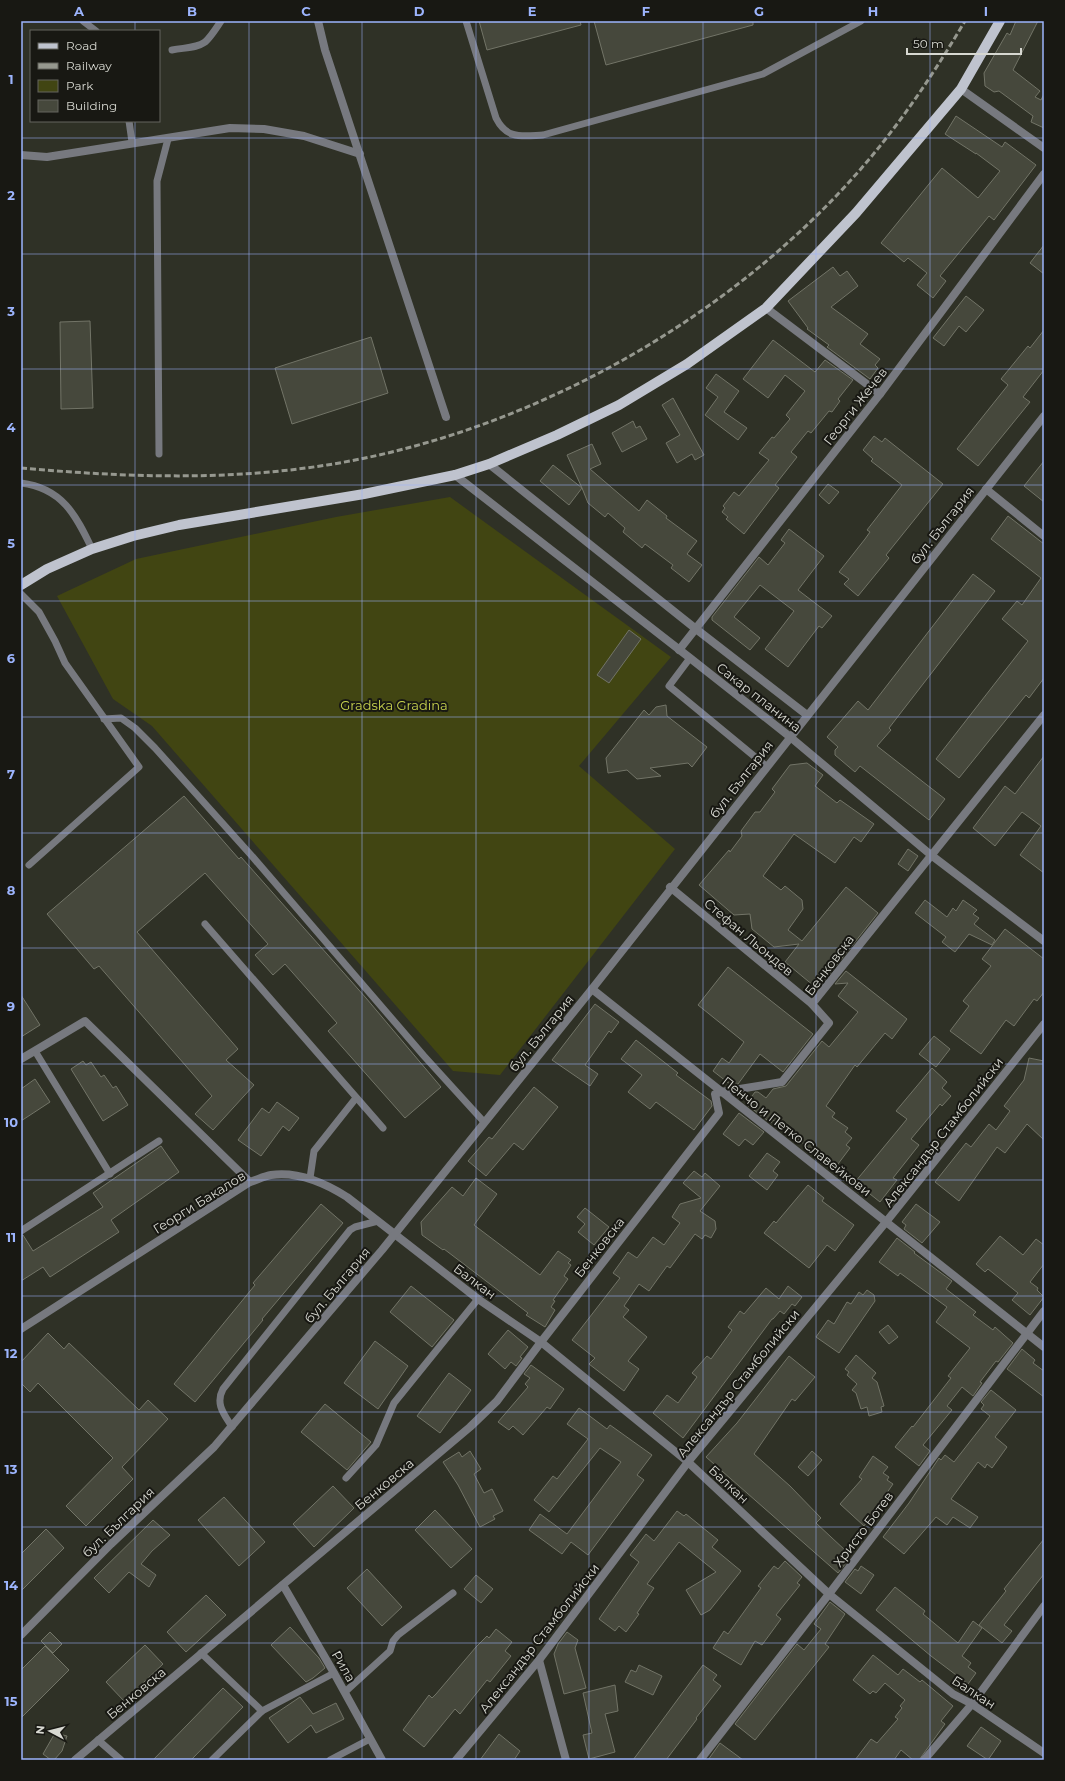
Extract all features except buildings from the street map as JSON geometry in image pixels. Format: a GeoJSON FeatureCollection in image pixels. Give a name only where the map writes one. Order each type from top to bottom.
{"type":"FeatureCollection","features":[{"type":"Feature","properties":{"kind":"main road"},"geometry":{"type":"LineString","coordinates":[[21,585],[48,569],[92,549],[133,536],[179,525],[364,494],[455,476],[489,464],[557,435],[619,405],[687,364],[766,308],[856,213],[961,89],[1000,21]]}},
{"type":"Feature","properties":{"kind":"street"},"geometry":{"type":"LineString","coordinates":[[318,21],[325,50],[446,417]]}},
{"type":"Feature","properties":{"kind":"street"},"geometry":{"type":"LineString","coordinates":[[961,89],[1044,148]]}},
{"type":"Feature","properties":{"kind":"street"},"geometry":{"type":"LineString","coordinates":[[21,155],[47,157],[132,142],[168,139],[230,128],[264,129],[304,136],[360,154]]}},
{"type":"Feature","properties":{"kind":"street","name":"Георги Жечев"},"geometry":{"type":"LineString","coordinates":[[679,650],[880,394],[1044,174]]}},
{"type":"Feature","properties":{"kind":"street"},"geometry":{"type":"LineString","coordinates":[[766,308],[880,394]]}},
{"type":"Feature","properties":{"kind":"street","name":"бул. България"},"geometry":{"type":"LineString","coordinates":[[21,1634],[112,1544],[214,1447],[395,1234],[592,989],[789,736],[1044,416]]}},
{"type":"Feature","properties":{"kind":"street","name":"Сакар планина"},"geometry":{"type":"LineString","coordinates":[[489,464],[696,629],[807,715]]}},
{"type":"Feature","properties":{"kind":"street","name":"Сакар планина"},"geometry":{"type":"LineString","coordinates":[[455,476],[789,736],[931,855],[1044,941]]}},
{"type":"Feature","properties":{"kind":"street"},"geometry":{"type":"LineString","coordinates":[[986,489],[1044,536]]}},
{"type":"Feature","properties":{"kind":"street","name":"Бенковска"},"geometry":{"type":"LineString","coordinates":[[74,1760],[283,1585],[497,1401],[719,1113],[715,1094],[782,1082],[829,1023],[812,1004],[1044,715]]}},
{"type":"Feature","properties":{"kind":"street","name":"Стефан Льондев"},"geometry":{"type":"LineString","coordinates":[[670,887],[812,1004]]}},
{"type":"Feature","properties":{"kind":"street","name":"Пенчо и Петко Славейкови"},"geometry":{"type":"LineString","coordinates":[[592,989],[1044,1347]]}},
{"type":"Feature","properties":{"kind":"street"},"geometry":{"type":"LineString","coordinates":[[21,1059],[85,1021],[250,1182]]}},
{"type":"Feature","properties":{"kind":"street","name":"Александър Стамболийски"},"geometry":{"type":"LineString","coordinates":[[456,1760],[539,1660],[688,1462],[886,1222],[1044,1024]]}},
{"type":"Feature","properties":{"kind":"street","name":"Георги Бакалов"},"geometry":{"type":"LineString","coordinates":[[21,1329],[250,1182],[270,1175],[291,1174],[310,1178],[328,1185],[348,1197],[395,1234]]}},
{"type":"Feature","properties":{"kind":"street","name":"Балкан"},"geometry":{"type":"LineString","coordinates":[[395,1234],[478,1299],[541,1342],[688,1462],[829,1594],[953,1694],[972,1704],[1044,1753]]}},
{"type":"Feature","properties":{"kind":"street","name":"Христо Ботев"},"geometry":{"type":"LineString","coordinates":[[700,1760],[829,1594],[1044,1311]]}},
{"type":"Feature","properties":{"kind":"street","name":"Рила"},"geometry":{"type":"LineString","coordinates":[[283,1585],[345,1692],[382,1760]]}},
{"type":"Feature","properties":{"kind":"street"},"geometry":{"type":"LineString","coordinates":[[924,1760],[972,1704],[1044,1606]]}},
{"type":"Feature","properties":{"kind":"street"},"geometry":{"type":"LineString","coordinates":[[539,1660],[566,1760]]}},
{"type":"Feature","properties":{"kind":"lane"},"geometry":{"type":"LineString","coordinates":[[83,21],[95,30]]}},
{"type":"Feature","properties":{"kind":"lane"},"geometry":{"type":"LineString","coordinates":[[172,50],[202,46],[211,38],[221,21]]}},
{"type":"Feature","properties":{"kind":"lane"},"geometry":{"type":"LineString","coordinates":[[466,21],[496,118],[500,126],[515,136],[543,135],[763,74],[861,21]]}},
{"type":"Feature","properties":{"kind":"lane"},"geometry":{"type":"LineString","coordinates":[[129,122],[132,142]]}},
{"type":"Feature","properties":{"kind":"lane"},"geometry":{"type":"LineString","coordinates":[[159,454],[157,181],[168,139]]}},
{"type":"Feature","properties":{"kind":"lane"},"geometry":{"type":"LineString","coordinates":[[21,483],[43,488],[57,496],[70,509],[82,527],[92,549]]}},
{"type":"Feature","properties":{"kind":"lane"},"geometry":{"type":"LineString","coordinates":[[21,594],[39,612],[56,641],[65,663],[139,768],[29,865]]}},
{"type":"Feature","properties":{"kind":"lane"},"geometry":{"type":"LineString","coordinates":[[690,658],[669,686],[766,766]]}},
{"type":"Feature","properties":{"kind":"lane"},"geometry":{"type":"LineString","coordinates":[[104,719],[121,718],[135,728],[155,748],[251,855],[424,1056],[484,1122]]}},
{"type":"Feature","properties":{"kind":"lane"},"geometry":{"type":"LineString","coordinates":[[204,924],[383,1128]]}},
{"type":"Feature","properties":{"kind":"lane"},"geometry":{"type":"LineString","coordinates":[[35,1051],[110,1174]]}},
{"type":"Feature","properties":{"kind":"lane"},"geometry":{"type":"LineString","coordinates":[[310,1178],[314,1151],[356,1098]]}},
{"type":"Feature","properties":{"kind":"lane"},"geometry":{"type":"LineString","coordinates":[[21,1231],[159,1141]]}},
{"type":"Feature","properties":{"kind":"lane"},"geometry":{"type":"LineString","coordinates":[[232,1427],[219,1403],[219,1396],[223,1389],[350,1230],[355,1227],[378,1221]]}},
{"type":"Feature","properties":{"kind":"lane"},"geometry":{"type":"LineString","coordinates":[[346,1478],[376,1445],[394,1403],[478,1299]]}},
{"type":"Feature","properties":{"kind":"lane"},"geometry":{"type":"LineString","coordinates":[[345,1692],[390,1651],[393,1641],[398,1634],[453,1593]]}},
{"type":"Feature","properties":{"kind":"lane"},"geometry":{"type":"LineString","coordinates":[[201,1653],[262,1711]]}},
{"type":"Feature","properties":{"kind":"lane"},"geometry":{"type":"LineString","coordinates":[[212,1760],[262,1711],[334,1673]]}},
{"type":"Feature","properties":{"kind":"lane"},"geometry":{"type":"LineString","coordinates":[[330,1760],[370,1739]]}},
{"type":"Feature","properties":{"kind":"lane"},"geometry":{"type":"LineString","coordinates":[[98,1740],[121,1760]]}},
{"type":"Feature","properties":{"kind":"green space","name":"Gradska Gradina"},"geometry":{"type":"Polygon","coordinates":[[[450,497],[671,657],[579,766],[675,849],[500,1075],[453,1071],[152,726],[113,699],[57,596],[136,559],[336,517],[450,497]]]}},
{"type":"Feature","properties":{"kind":"railway"},"geometry":{"type":"LineString","coordinates":[[21,468],[98,474],[174,476],[250,473],[327,465],[406,448],[484,424],[561,392],[635,353],[705,308],[771,257],[831,202],[884,141],[906,112],[965,21]]}}]}
